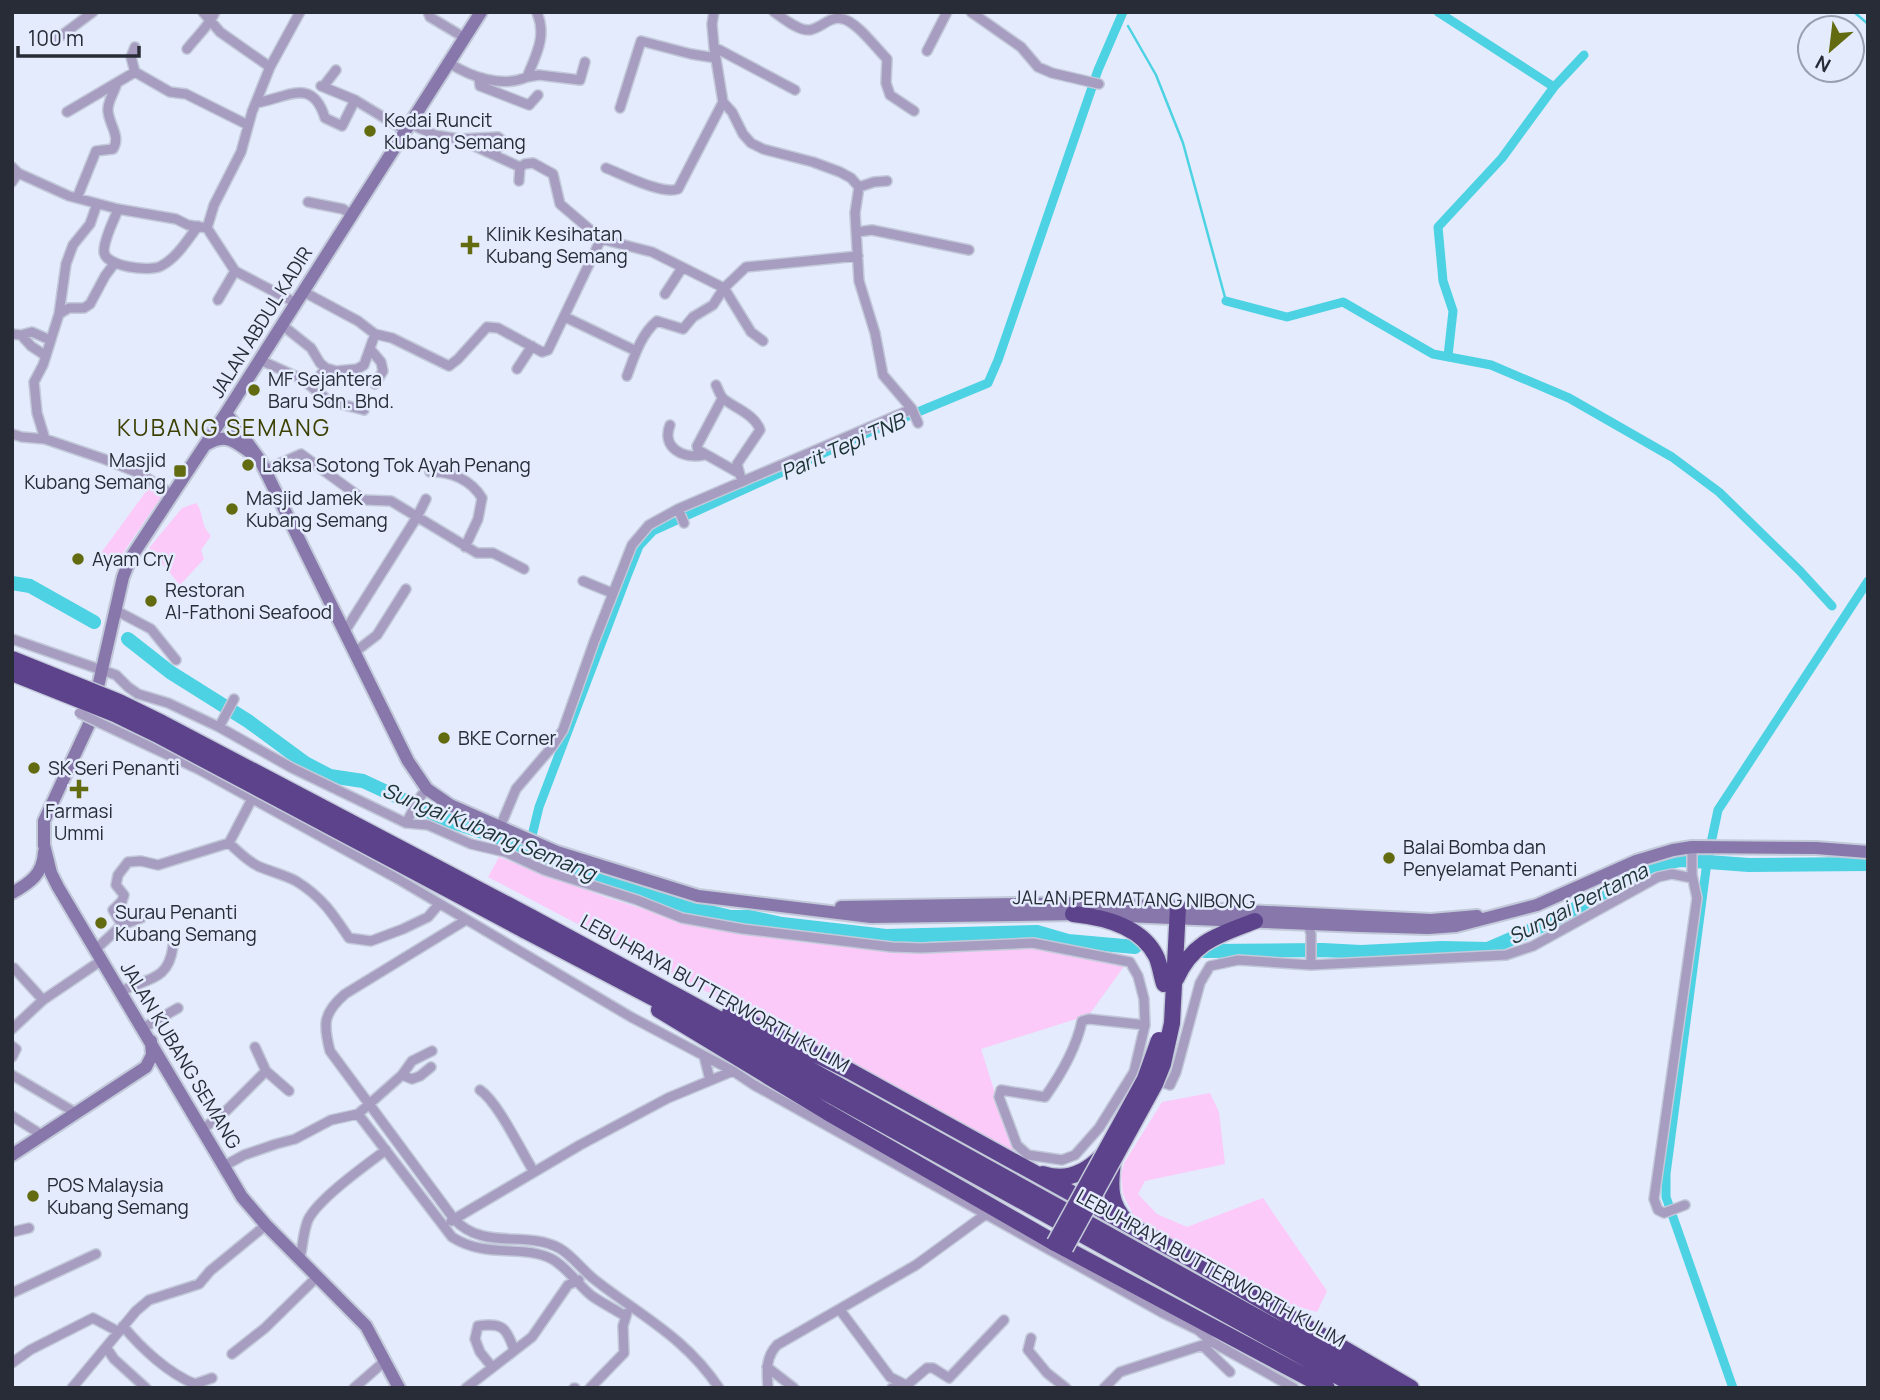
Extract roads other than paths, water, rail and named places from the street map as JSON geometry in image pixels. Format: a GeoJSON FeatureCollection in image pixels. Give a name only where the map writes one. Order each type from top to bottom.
{"type":"FeatureCollection","features":[{"type":"Feature","properties":{"kind":"highway","name":"LEBUHRAYA BUTTERWORTH KULIM"},"geometry":{"type":"LineString","coordinates":[[12,659],[119,702],[162,723],[1385,1388]]}},
{"type":"Feature","properties":{"kind":"highway","name":"LEBUHRAYA BUTTERWORTH KULIM"},"geometry":{"type":"LineString","coordinates":[[12,673],[114,714],[528,924]]}},
{"type":"Feature","properties":{"kind":"highway"},"geometry":{"type":"LineString","coordinates":[[1060,1246],[1108,1157],[1155,1084],[1163,1064],[1172,912]]}},
{"type":"Feature","properties":{"kind":"highway"},"geometry":{"type":"LineString","coordinates":[[1073,914],[1098,917],[1120,925],[1140,937],[1156,956],[1169,984]]}},
{"type":"Feature","properties":{"kind":"highway"},"geometry":{"type":"LineString","coordinates":[[1169,984],[1197,948],[1216,936],[1255,920]]}},
{"type":"Feature","properties":{"kind":"highway","name":"LEBUHRAYA BUTTERWORTH KULIM"},"geometry":{"type":"LineString","coordinates":[[618,972],[684,1014],[1359,1388]]}},
{"type":"Feature","properties":{"kind":"highway"},"geometry":{"type":"LineString","coordinates":[[618,972],[694,996],[850,1071],[1133,1227],[1411,1388]]}},
{"type":"Feature","properties":{"kind":"highway"},"geometry":{"type":"LineString","coordinates":[[618,972],[679,1024],[892,1150],[1296,1380],[1327,1388]]}},
{"type":"Feature","properties":{"kind":"highway"},"geometry":{"type":"LineString","coordinates":[[1018,1165],[1055,1178],[1073,1176],[1108,1157]]}},
{"type":"Feature","properties":{"kind":"highway"},"geometry":{"type":"LineString","coordinates":[[1108,1157],[1112,1198],[1120,1214],[1133,1227]]}},
{"type":"Feature","properties":{"kind":"main road","name":"JALAN ABDUL KADIR"},"geometry":{"type":"LineString","coordinates":[[104,667],[114,613],[130,559],[481,12]]}},
{"type":"Feature","properties":{"kind":"main road","name":"JALAN PERMATANG NIBONG"},"geometry":{"type":"LineString","coordinates":[[226,413],[263,465],[424,792],[556,852],[698,896],[871,917],[1172,912],[1431,920],[1496,916]]}},
{"type":"Feature","properties":{"kind":"main road"},"geometry":{"type":"LineString","coordinates":[[206,444],[217,438],[233,440],[263,465]]}},
{"type":"Feature","properties":{"kind":"main road","name":"JALAN KUBANG SEMANG"},"geometry":{"type":"LineString","coordinates":[[104,667],[90,722],[44,821],[44,845],[51,873],[242,1197],[266,1225],[366,1326],[397,1387]]}},
{"type":"Feature","properties":{"kind":"main road"},"geometry":{"type":"LineString","coordinates":[[12,893],[27,885],[41,869],[44,845]]}},
{"type":"Feature","properties":{"kind":"main road","name":"JALAN PERMATANG NIBONG"},"geometry":{"type":"LineString","coordinates":[[771,906],[1086,903],[1255,920],[1310,929],[1428,928],[1456,926],[1537,905],[1636,861],[1673,850],[1816,848],[1868,852]]}},
{"type":"Feature","properties":{"kind":"main road"},"geometry":{"type":"LineString","coordinates":[[27,885],[50,883],[58,887]]}},
{"type":"Feature","properties":{"kind":"main road"},"geometry":{"type":"LineString","coordinates":[[12,1155],[146,1067],[152,1055],[151,1041]]}},
{"type":"Feature","properties":{"kind":"main road"},"geometry":{"type":"LineString","coordinates":[[146,1067],[164,1069],[172,1076]]}},
{"type":"Feature","properties":{"kind":"street"},"geometry":{"type":"LineString","coordinates":[[58,38],[93,12]]}},
{"type":"Feature","properties":{"kind":"street"},"geometry":{"type":"LineString","coordinates":[[203,12],[220,32],[270,67]]}},
{"type":"Feature","properties":{"kind":"street"},"geometry":{"type":"LineString","coordinates":[[187,49],[198,33],[211,22],[215,12]]}},
{"type":"Feature","properties":{"kind":"street"},"geometry":{"type":"LineString","coordinates":[[118,209],[104,250],[106,257],[114,264],[157,268],[162,266],[203,227],[241,152],[270,67],[300,12]]}},
{"type":"Feature","properties":{"kind":"street"},"geometry":{"type":"LineString","coordinates":[[428,12],[430,17],[465,38]]}},
{"type":"Feature","properties":{"kind":"street"},"geometry":{"type":"LineString","coordinates":[[500,827],[516,789],[563,730],[632,545],[649,525],[681,516],[742,482],[915,416],[883,374],[875,333],[859,281],[856,266],[858,256],[855,213],[859,187],[851,177],[840,172],[751,143],[723,102],[714,47],[714,12]]}},
{"type":"Feature","properties":{"kind":"street"},"geometry":{"type":"LineString","coordinates":[[774,12],[803,29],[812,29],[838,18],[851,22],[887,59],[890,95],[914,111]]}},
{"type":"Feature","properties":{"kind":"street"},"geometry":{"type":"LineString","coordinates":[[927,51],[947,12]]}},
{"type":"Feature","properties":{"kind":"street"},"geometry":{"type":"LineString","coordinates":[[971,12],[1021,47],[1038,67],[1098,84]]}},
{"type":"Feature","properties":{"kind":"street"},"geometry":{"type":"LineString","coordinates":[[527,77],[541,41],[542,23],[537,13]]}},
{"type":"Feature","properties":{"kind":"street"},"geometry":{"type":"LineString","coordinates":[[620,108],[641,41],[716,58]]}},
{"type":"Feature","properties":{"kind":"street"},"geometry":{"type":"LineString","coordinates":[[135,47],[131,57],[135,72],[170,92],[186,94],[248,125]]}},
{"type":"Feature","properties":{"kind":"street"},"geometry":{"type":"LineString","coordinates":[[714,47],[795,90]]}},
{"type":"Feature","properties":{"kind":"street"},"geometry":{"type":"LineString","coordinates":[[449,64],[479,78],[515,82],[539,75],[580,80],[585,62]]}},
{"type":"Feature","properties":{"kind":"street"},"geometry":{"type":"LineString","coordinates":[[336,70],[324,88],[355,100],[408,127],[459,139],[520,167]]}},
{"type":"Feature","properties":{"kind":"street"},"geometry":{"type":"LineString","coordinates":[[67,112],[135,72]]}},
{"type":"Feature","properties":{"kind":"street"},"geometry":{"type":"LineString","coordinates":[[479,78],[480,86],[529,105],[538,95]]}},
{"type":"Feature","properties":{"kind":"street"},"geometry":{"type":"LineString","coordinates":[[77,198],[96,151],[103,148],[113,149],[116,144],[117,138],[111,126],[108,105],[117,83]]}},
{"type":"Feature","properties":{"kind":"street"},"geometry":{"type":"LineString","coordinates":[[256,103],[301,92],[310,94],[318,100],[325,118],[342,126],[355,100]]}},
{"type":"Feature","properties":{"kind":"street"},"geometry":{"type":"LineString","coordinates":[[606,168],[671,191],[678,189],[723,102]]}},
{"type":"Feature","properties":{"kind":"street"},"geometry":{"type":"LineString","coordinates":[[459,139],[498,137],[502,140],[494,153]]}},
{"type":"Feature","properties":{"kind":"street"},"geometry":{"type":"LineString","coordinates":[[520,167],[533,163],[553,174],[560,204],[601,239],[652,253],[724,288],[751,332],[762,341]]}},
{"type":"Feature","properties":{"kind":"street"},"geometry":{"type":"LineString","coordinates":[[519,181],[520,167]]}},
{"type":"Feature","properties":{"kind":"street"},"geometry":{"type":"LineString","coordinates":[[12,182],[15,170],[77,198],[203,227],[235,271],[358,321],[374,334],[392,338],[449,366],[487,327],[498,328],[542,352],[548,350],[601,239]]}},
{"type":"Feature","properties":{"kind":"street"},"geometry":{"type":"LineString","coordinates":[[859,187],[887,181]]}},
{"type":"Feature","properties":{"kind":"street"},"geometry":{"type":"LineString","coordinates":[[308,202],[343,209],[352,215]]}},
{"type":"Feature","properties":{"kind":"street"},"geometry":{"type":"LineString","coordinates":[[45,439],[37,413],[34,382],[60,314],[66,264],[73,245],[90,224],[97,204]]}},
{"type":"Feature","properties":{"kind":"street"},"geometry":{"type":"LineString","coordinates":[[857,232],[872,229],[969,250]]}},
{"type":"Feature","properties":{"kind":"street"},"geometry":{"type":"LineString","coordinates":[[627,376],[636,351],[657,320],[683,329],[693,317],[713,305],[724,288],[746,267],[858,256]]}},
{"type":"Feature","properties":{"kind":"street"},"geometry":{"type":"LineString","coordinates":[[60,314],[69,308],[83,308],[90,304],[114,264]]}},
{"type":"Feature","properties":{"kind":"street"},"geometry":{"type":"LineString","coordinates":[[665,294],[682,268]]}},
{"type":"Feature","properties":{"kind":"street"},"geometry":{"type":"LineString","coordinates":[[218,300],[235,271]]}},
{"type":"Feature","properties":{"kind":"street"},"geometry":{"type":"LineString","coordinates":[[565,317],[636,351]]}},
{"type":"Feature","properties":{"kind":"street"},"geometry":{"type":"LineString","coordinates":[[282,325],[311,348],[320,363],[336,371],[357,369],[364,365],[374,334]]}},
{"type":"Feature","properties":{"kind":"street"},"geometry":{"type":"LineString","coordinates":[[17,334],[32,332],[50,340]]}},
{"type":"Feature","properties":{"kind":"street"},"geometry":{"type":"LineString","coordinates":[[17,334],[46,356]]}},
{"type":"Feature","properties":{"kind":"street"},"geometry":{"type":"LineString","coordinates":[[517,369],[532,346]]}},
{"type":"Feature","properties":{"kind":"street"},"geometry":{"type":"LineString","coordinates":[[370,349],[381,362],[383,371],[375,384]]}},
{"type":"Feature","properties":{"kind":"street"},"geometry":{"type":"LineString","coordinates":[[260,360],[288,371],[329,401],[364,410]]}},
{"type":"Feature","properties":{"kind":"street"},"geometry":{"type":"LineString","coordinates":[[312,386],[326,368]]}},
{"type":"Feature","properties":{"kind":"street"},"geometry":{"type":"LineString","coordinates":[[716,386],[722,399],[758,424],[760,430],[737,464],[737,472],[742,482]]}},
{"type":"Feature","properties":{"kind":"street"},"geometry":{"type":"LineString","coordinates":[[722,399],[697,446],[704,455],[737,472]]}},
{"type":"Feature","properties":{"kind":"street"},"geometry":{"type":"LineString","coordinates":[[670,425],[666,438],[668,444],[687,455],[704,455]]}},
{"type":"Feature","properties":{"kind":"street"},"geometry":{"type":"LineString","coordinates":[[12,434],[45,439],[141,474],[173,495]]}},
{"type":"Feature","properties":{"kind":"street"},"geometry":{"type":"LineString","coordinates":[[263,465],[301,454],[364,500],[389,500],[465,547],[477,553],[493,553],[524,569]]}},
{"type":"Feature","properties":{"kind":"street"},"geometry":{"type":"LineString","coordinates":[[430,472],[451,474],[475,487],[481,498],[478,519],[465,547]]}},
{"type":"Feature","properties":{"kind":"street"},"geometry":{"type":"LineString","coordinates":[[345,631],[426,499]]}},
{"type":"Feature","properties":{"kind":"street"},"geometry":{"type":"LineString","coordinates":[[583,581],[612,593]]}},
{"type":"Feature","properties":{"kind":"street"},"geometry":{"type":"LineString","coordinates":[[355,652],[374,638],[406,589]]}},
{"type":"Feature","properties":{"kind":"street"},"geometry":{"type":"LineString","coordinates":[[114,613],[151,629],[176,660]]}},
{"type":"Feature","properties":{"kind":"street"},"geometry":{"type":"LineString","coordinates":[[12,639],[104,667],[138,694],[221,723],[292,768],[407,820],[428,825],[471,844],[492,847],[544,870],[637,900],[682,918],[816,939],[892,947],[1033,943],[1130,962],[1138,976],[1144,999],[1145,1025],[1134,1072],[1099,1128],[1075,1155],[1062,1160],[1028,1155],[1017,1145],[999,1097],[1002,1090],[1045,1097],[1062,1073],[1079,1038],[1082,1021],[1089,1019],[1145,1025]]}},
{"type":"Feature","properties":{"kind":"street"},"geometry":{"type":"LineString","coordinates":[[221,723],[233,700]]}},
{"type":"Feature","properties":{"kind":"street"},"geometry":{"type":"LineString","coordinates":[[79,713],[200,769],[398,878],[631,1017],[733,1071],[1198,1331],[1230,1372]]}},
{"type":"Feature","properties":{"kind":"street"},"geometry":{"type":"LineString","coordinates":[[407,820],[424,792]]}},
{"type":"Feature","properties":{"kind":"street"},"geometry":{"type":"LineString","coordinates":[[122,925],[113,910],[124,895],[116,885],[118,875],[128,862],[141,861],[158,865],[229,843],[252,799]]}},
{"type":"Feature","properties":{"kind":"street"},"geometry":{"type":"LineString","coordinates":[[229,843],[258,866],[294,879],[308,889],[336,916],[349,938],[371,941],[403,929],[428,916],[439,904]]}},
{"type":"Feature","properties":{"kind":"street"},"geometry":{"type":"LineString","coordinates":[[1685,1205],[1664,1213],[1657,1210],[1654,1199],[1697,898],[1692,876],[1694,851]]}},
{"type":"Feature","properties":{"kind":"street"},"geometry":{"type":"LineString","coordinates":[[1134,1072],[1170,1085],[1179,1062],[1200,983],[1210,966],[1238,960],[1506,955],[1533,946],[1658,877],[1672,874],[1692,876]]}},
{"type":"Feature","properties":{"kind":"street"},"geometry":{"type":"LineString","coordinates":[[12,1030],[43,1000],[99,955],[122,925],[141,918]]}},
{"type":"Feature","properties":{"kind":"street"},"geometry":{"type":"LineString","coordinates":[[466,920],[333,1004],[327,1016],[325,1030],[330,1051],[369,1107],[454,1219],[467,1232],[482,1237],[545,1243],[561,1249],[588,1274],[688,1349],[719,1388]]}},
{"type":"Feature","properties":{"kind":"street"},"geometry":{"type":"LineString","coordinates":[[1310,929],[1311,960]]}},
{"type":"Feature","properties":{"kind":"street"},"geometry":{"type":"LineString","coordinates":[[121,991],[165,972],[172,961],[173,946]]}},
{"type":"Feature","properties":{"kind":"street"},"geometry":{"type":"LineString","coordinates":[[13,968],[43,1000]]}},
{"type":"Feature","properties":{"kind":"street"},"geometry":{"type":"LineString","coordinates":[[143,1028],[178,1008]]}},
{"type":"Feature","properties":{"kind":"street"},"geometry":{"type":"LineString","coordinates":[[12,1046],[16,1049],[12,1057]]}},
{"type":"Feature","properties":{"kind":"street"},"geometry":{"type":"LineString","coordinates":[[255,1048],[266,1072],[289,1091]]}},
{"type":"Feature","properties":{"kind":"street"},"geometry":{"type":"LineString","coordinates":[[224,1166],[244,1156],[295,1139],[331,1120],[358,1114],[402,1075],[412,1061],[432,1051]]}},
{"type":"Feature","properties":{"kind":"street"},"geometry":{"type":"LineString","coordinates":[[704,1056],[710,1080]]}},
{"type":"Feature","properties":{"kind":"street"},"geometry":{"type":"LineString","coordinates":[[402,1075],[412,1079],[431,1067]]}},
{"type":"Feature","properties":{"kind":"street"},"geometry":{"type":"LineString","coordinates":[[443,1225],[668,1098],[733,1071]]}},
{"type":"Feature","properties":{"kind":"street"},"geometry":{"type":"LineString","coordinates":[[203,1129],[266,1072]]}},
{"type":"Feature","properties":{"kind":"street"},"geometry":{"type":"LineString","coordinates":[[12,1075],[76,1113]]}},
{"type":"Feature","properties":{"kind":"street"},"geometry":{"type":"LineString","coordinates":[[480,1090],[501,1117],[534,1172]]}},
{"type":"Feature","properties":{"kind":"street"},"geometry":{"type":"LineString","coordinates":[[358,1114],[452,1237],[465,1245],[551,1259],[593,1296],[625,1316]]}},
{"type":"Feature","properties":{"kind":"street"},"geometry":{"type":"LineString","coordinates":[[12,1116],[42,1135]]}},
{"type":"Feature","properties":{"kind":"street"},"geometry":{"type":"LineString","coordinates":[[300,1258],[309,1216],[386,1150]]}},
{"type":"Feature","properties":{"kind":"street"},"geometry":{"type":"LineString","coordinates":[[768,1388],[767,1367],[771,1352],[777,1345],[916,1265],[986,1214]]}},
{"type":"Feature","properties":{"kind":"street"},"geometry":{"type":"LineString","coordinates":[[72,1388],[149,1300],[200,1284],[210,1271],[266,1225]]}},
{"type":"Feature","properties":{"kind":"street"},"geometry":{"type":"LineString","coordinates":[[12,1232],[29,1228]]}},
{"type":"Feature","properties":{"kind":"street"},"geometry":{"type":"LineString","coordinates":[[12,1293],[96,1254]]}},
{"type":"Feature","properties":{"kind":"street"},"geometry":{"type":"LineString","coordinates":[[466,1388],[532,1337],[568,1285],[588,1274]]}},
{"type":"Feature","properties":{"kind":"street"},"geometry":{"type":"LineString","coordinates":[[232,1354],[265,1328],[318,1276]]}},
{"type":"Feature","properties":{"kind":"street"},"geometry":{"type":"LineString","coordinates":[[590,1388],[624,1353],[625,1316],[632,1307]]}},
{"type":"Feature","properties":{"kind":"street"},"geometry":{"type":"LineString","coordinates":[[840,1310],[890,1377],[908,1387]]}},
{"type":"Feature","properties":{"kind":"street"},"geometry":{"type":"LineString","coordinates":[[12,1363],[30,1350],[93,1318],[121,1329],[179,1378],[195,1384],[212,1378]]}},
{"type":"Feature","properties":{"kind":"street"},"geometry":{"type":"LineString","coordinates":[[892,1388],[908,1387],[927,1368],[933,1368],[949,1378],[1004,1320]]}},
{"type":"Feature","properties":{"kind":"street"},"geometry":{"type":"LineString","coordinates":[[492,1367],[480,1352],[475,1339],[478,1326],[492,1324],[501,1327],[509,1335],[514,1350]]}},
{"type":"Feature","properties":{"kind":"street"},"geometry":{"type":"LineString","coordinates":[[1031,1338],[1028,1350],[1047,1373],[1066,1388]]}},
{"type":"Feature","properties":{"kind":"street"},"geometry":{"type":"LineString","coordinates":[[1104,1388],[1120,1372],[1208,1344],[1296,1380]]}},
{"type":"Feature","properties":{"kind":"street"},"geometry":{"type":"LineString","coordinates":[[106,1348],[114,1359],[146,1388]]}},
{"type":"Feature","properties":{"kind":"street"},"geometry":{"type":"LineString","coordinates":[[354,1388],[385,1360]]}},
{"type":"Feature","properties":{"kind":"street"},"geometry":{"type":"LineString","coordinates":[[767,1367],[793,1388]]}},
{"type":"Feature","properties":{"kind":"waterway","name":"Parit Tepi TNB"},"geometry":{"type":"LineString","coordinates":[[528,852],[539,807],[627,576],[639,546],[653,531],[872,431],[988,383],[1098,70],[1123,12]]}},
{"type":"Feature","properties":{"kind":"waterway"},"geometry":{"type":"LineString","coordinates":[[1438,12],[1554,87]]}},
{"type":"Feature","properties":{"kind":"waterway"},"geometry":{"type":"LineString","coordinates":[[1854,12],[1868,24]]}},
{"type":"Feature","properties":{"kind":"waterway"},"geometry":{"type":"LineString","coordinates":[[1128,26],[1156,75],[1183,143],[1226,301]]}},
{"type":"Feature","properties":{"kind":"waterway"},"geometry":{"type":"LineString","coordinates":[[1448,356],[1453,311],[1443,281],[1438,227],[1502,158],[1554,87],[1584,55]]}},
{"type":"Feature","properties":{"kind":"waterway"},"geometry":{"type":"LineString","coordinates":[[1226,301],[1287,317],[1343,302],[1433,354],[1491,365],[1569,398],[1672,457],[1719,492],[1832,606]]}},
{"type":"Feature","properties":{"kind":"waterway"},"geometry":{"type":"LineString","coordinates":[[1733,1388],[1666,1197],[1666,1174],[1707,862],[1718,810],[1868,581]]}},
{"type":"Feature","properties":{"kind":"waterway","name":"Sungai Kubang Semang"},"geometry":{"type":"LineString","coordinates":[[12,583],[30,586],[94,622]]}},
{"type":"Feature","properties":{"kind":"waterway","name":"Sungai Kubang Semang"},"geometry":{"type":"LineString","coordinates":[[128,639],[170,672],[248,721],[305,763],[330,776],[363,781],[447,820],[492,835],[566,868],[597,879],[641,888],[675,904],[731,917],[750,917],[782,924],[886,936],[1037,932],[1068,941],[1135,947]]}},
{"type":"Feature","properties":{"kind":"waterway","name":"Sungai Pertama"},"geometry":{"type":"LineString","coordinates":[[1205,951],[1361,952],[1488,949],[1566,915],[1651,866],[1681,860],[1749,865],[1868,864]]}},
{"type":"Feature","properties":{"kind":"place","name":"Kedai Runcit Kubang Semang"},"geometry":{"type":"Point","coordinates":[370,131]}},
{"type":"Feature","properties":{"kind":"place","name":"Klinik Kesihatan Kubang Semang"},"geometry":{"type":"Point","coordinates":[470,245]}},
{"type":"Feature","properties":{"kind":"place","name":"MF Sejahtera Baru Sdn. Bhd."},"geometry":{"type":"Point","coordinates":[254,390]}},
{"type":"Feature","properties":{"kind":"place","name":"Laksa Sotong Tok Ayah Penang"},"geometry":{"type":"Point","coordinates":[248,465]}},
{"type":"Feature","properties":{"kind":"place","name":"Masjid Kubang Semang"},"geometry":{"type":"Point","coordinates":[180,471]}},
{"type":"Feature","properties":{"kind":"place","name":"Masjid Jamek Kubang Semang"},"geometry":{"type":"Point","coordinates":[232,509]}},
{"type":"Feature","properties":{"kind":"place","name":"Ayam Cry"},"geometry":{"type":"Point","coordinates":[78,559]}},
{"type":"Feature","properties":{"kind":"place","name":"Restoran Al-Fathoni Seafood"},"geometry":{"type":"Point","coordinates":[151,601]}},
{"type":"Feature","properties":{"kind":"place","name":"BKE Corner"},"geometry":{"type":"Point","coordinates":[444,738]}},
{"type":"Feature","properties":{"kind":"place","name":"SK Seri Penanti"},"geometry":{"type":"Point","coordinates":[34,768]}},
{"type":"Feature","properties":{"kind":"place","name":"Farmasi Ummi"},"geometry":{"type":"Point","coordinates":[79,789]}},
{"type":"Feature","properties":{"kind":"place","name":"Balai Bomba dan Penyelamat Penanti"},"geometry":{"type":"Point","coordinates":[1389,858]}},
{"type":"Feature","properties":{"kind":"place","name":"Surau Penanti Kubang Semang"},"geometry":{"type":"Point","coordinates":[101,923]}},
{"type":"Feature","properties":{"kind":"place","name":"POS Malaysia Kubang Semang"},"geometry":{"type":"Point","coordinates":[33,1196]}},
{"type":"Feature","properties":{"kind":"district","name":"KUBANG SEMANG"},"geometry":{"type":"Point","coordinates":[224,428]}}]}
